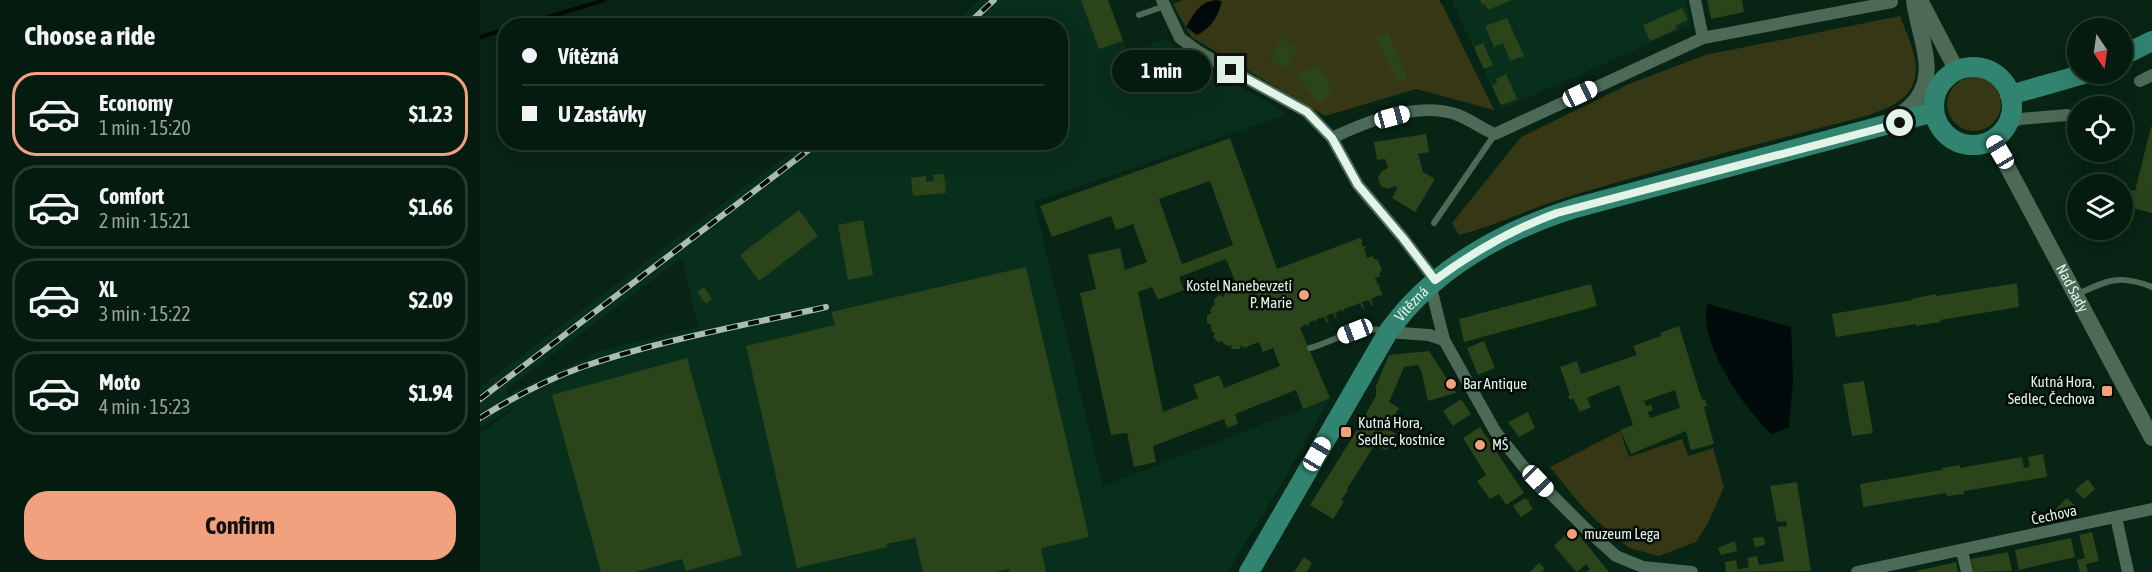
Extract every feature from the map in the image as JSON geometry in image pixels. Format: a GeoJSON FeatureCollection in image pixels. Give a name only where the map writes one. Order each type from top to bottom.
{"type":"FeatureCollection","features":[{"type":"Feature","properties":{"kind":"main road"},"geometry":{"type":"LineString","coordinates":[[2133,50],[2152,41]]}},
{"type":"Feature","properties":{"kind":"main road"},"geometry":{"type":"LineString","coordinates":[[1973,67],[1985,69],[1996,75],[2005,84],[2010,95],[2012,107],[2004,129],[1992,140],[1977,144],[1965,144],[1954,140],[1938,124],[1934,112],[1937,92],[1942,82],[1957,71],[1973,67]]}},
{"type":"Feature","properties":{"kind":"main road"},"geometry":{"type":"LineString","coordinates":[[2010,95],[2067,79]]}},
{"type":"Feature","properties":{"kind":"main road","name":"Vítězná"},"geometry":{"type":"LineString","coordinates":[[1254,570],[1388,332],[1407,307],[1433,282],[1474,253],[1535,221],[1557,213],[1882,128],[1934,112]]}},
{"type":"Feature","properties":{"kind":"street"},"geometry":{"type":"LineString","coordinates":[[1695,0],[1703,38]]}},
{"type":"Feature","properties":{"kind":"street"},"geometry":{"type":"LineString","coordinates":[[1922,1],[1957,71]]}},
{"type":"Feature","properties":{"kind":"street"},"geometry":{"type":"LineString","coordinates":[[1882,128],[1918,98],[1927,77],[1922,1]]}},
{"type":"Feature","properties":{"kind":"street"},"geometry":{"type":"LineString","coordinates":[[1332,138],[1353,128],[1419,109],[1445,111],[1495,134],[1703,38],[1892,2]]}},
{"type":"Feature","properties":{"kind":"street"},"geometry":{"type":"LineString","coordinates":[[1163,3],[1180,38],[1198,52],[1307,112],[1332,138],[1358,185],[1403,238],[1433,282],[1444,340],[1495,431],[1523,466],[1584,528],[1616,556],[1655,569],[1692,572]]}},
{"type":"Feature","properties":{"kind":"street"},"geometry":{"type":"LineString","coordinates":[[2140,81],[2152,75]]}},
{"type":"Feature","properties":{"kind":"street"},"geometry":{"type":"LineString","coordinates":[[2008,123],[2020,119],[2067,115]]}},
{"type":"Feature","properties":{"kind":"street","name":"Nad Sady"},"geometry":{"type":"LineString","coordinates":[[1992,140],[2152,438]]}},
{"type":"Feature","properties":{"kind":"street"},"geometry":{"type":"LineString","coordinates":[[1388,332],[1429,335],[1444,340]]}},
{"type":"Feature","properties":{"kind":"street","name":"Čechova"},"geometry":{"type":"LineString","coordinates":[[1857,572],[2152,509]]}},
{"type":"Feature","properties":{"kind":"street"},"geometry":{"type":"LineString","coordinates":[[2116,517],[2128,572]]}},
{"type":"Feature","properties":{"kind":"street"},"geometry":{"type":"LineString","coordinates":[[1962,551],[1967,572]]}},
{"type":"Feature","properties":{"kind":"lane"},"geometry":{"type":"LineString","coordinates":[[1139,15],[1163,3]]}},
{"type":"Feature","properties":{"kind":"lane"},"geometry":{"type":"LineString","coordinates":[[1434,223],[1495,134]]}},
{"type":"Feature","properties":{"kind":"lane"},"geometry":{"type":"LineString","coordinates":[[2075,295],[2104,281],[2127,279],[2152,287]]}},
{"type":"Feature","properties":{"kind":"lane"},"geometry":{"type":"LineString","coordinates":[[1310,348],[1363,329],[1375,328],[1388,332]]}},
{"type":"Feature","properties":{"kind":"shaded area"},"geometry":{"type":"Polygon","coordinates":[[[979,0],[1108,0],[1129,54],[1164,38],[1192,62],[1270,103],[1286,115],[1034,202],[1103,486],[1330,398],[1228,572],[480,572],[480,433],[514,409],[513,407],[480,428],[480,387],[794,150],[1068,150],[1068,18],[959,18],[979,0]],[[682,258],[506,390],[508,395],[599,351],[698,327],[682,258]]]}},
{"type":"Feature","properties":{"kind":"shaded area"},"geometry":{"type":"Polygon","coordinates":[[[1183,0],[1439,0],[1494,110],[1416,89],[1325,116],[1191,37],[1173,4],[1183,0]]]}},
{"type":"Feature","properties":{"kind":"shaded area"},"geometry":{"type":"Polygon","coordinates":[[[1218,0],[1222,2],[1218,13],[1207,29],[1197,35],[1186,27],[1202,5],[1218,0]]]}},
{"type":"Feature","properties":{"kind":"shaded area"},"geometry":{"type":"Polygon","coordinates":[[[1451,0],[1686,0],[1691,25],[1502,109],[1451,0]]]}},
{"type":"Feature","properties":{"kind":"shaded area"},"geometry":{"type":"Polygon","coordinates":[[[1900,16],[1914,55],[1916,74],[1908,93],[1891,106],[1855,119],[1571,196],[1459,235],[1452,223],[1521,137],[1629,84],[1705,55],[1900,16]]]}},
{"type":"Feature","properties":{"kind":"shaded area"},"geometry":{"type":"Polygon","coordinates":[[[1969,77],[1979,77],[1989,81],[1997,89],[2001,104],[1997,119],[1989,127],[1979,131],[1969,131],[1959,127],[1951,119],[1947,109],[1947,99],[1951,89],[1959,81],[1969,77]]]}},
{"type":"Feature","properties":{"kind":"shaded area"},"geometry":{"type":"Polygon","coordinates":[[[1708,304],[1791,327],[1793,380],[1789,427],[1772,434],[1749,409],[1725,374],[1709,336],[1706,319],[1708,304]]]}},
{"type":"Feature","properties":{"kind":"shaded area"},"geometry":{"type":"Polygon","coordinates":[[[1620,431],[1629,457],[1682,439],[1688,456],[1713,448],[1724,487],[1708,523],[1696,542],[1659,556],[1629,548],[1579,503],[1550,467],[1620,431]]]}},
{"type":"Feature","properties":{"kind":"building"},"geometry":{"type":"Polygon","coordinates":[[[1081,0],[1108,0],[1123,41],[1099,49],[1081,0]]]}},
{"type":"Feature","properties":{"kind":"building"},"geometry":{"type":"Polygon","coordinates":[[[1480,0],[1512,0],[1488,10],[1480,0]]]}},
{"type":"Feature","properties":{"kind":"building"},"geometry":{"type":"Polygon","coordinates":[[[1707,0],[1742,0],[1744,12],[1711,19],[1707,0]]]}},
{"type":"Feature","properties":{"kind":"building"},"geometry":{"type":"Polygon","coordinates":[[[1682,8],[1688,20],[1675,26],[1677,29],[1650,41],[1643,25],[1682,8]]]}},
{"type":"Feature","properties":{"kind":"building"},"geometry":{"type":"Polygon","coordinates":[[[1507,18],[1524,56],[1510,61],[1503,43],[1494,47],[1485,26],[1507,18]]]}},
{"type":"Feature","properties":{"kind":"building"},"geometry":{"type":"Polygon","coordinates":[[[1388,32],[1408,78],[1397,82],[1376,37],[1388,32]]]}},
{"type":"Feature","properties":{"kind":"building"},"geometry":{"type":"Polygon","coordinates":[[[1281,39],[1298,48],[1287,69],[1270,61],[1281,39]]]}},
{"type":"Feature","properties":{"kind":"building"},"geometry":{"type":"Polygon","coordinates":[[[1483,43],[1493,65],[1484,69],[1474,47],[1483,43]]]}},
{"type":"Feature","properties":{"kind":"building"},"geometry":{"type":"Polygon","coordinates":[[[1319,65],[1330,81],[1328,87],[1333,93],[1319,104],[1296,75],[1319,65]]]}},
{"type":"Feature","properties":{"kind":"building"},"geometry":{"type":"Polygon","coordinates":[[[1506,74],[1517,99],[1501,105],[1492,86],[1497,83],[1496,79],[1506,74]]]}},
{"type":"Feature","properties":{"kind":"building"},"geometry":{"type":"Polygon","coordinates":[[[2152,127],[2152,213],[2133,208],[2133,190],[2135,191],[2152,127]]]}},
{"type":"Feature","properties":{"kind":"building"},"geometry":{"type":"Polygon","coordinates":[[[1426,134],[1429,152],[1418,154],[1423,172],[1435,179],[1415,212],[1392,198],[1397,189],[1396,186],[1388,189],[1381,186],[1378,178],[1382,171],[1388,168],[1385,159],[1377,160],[1374,142],[1426,134]]]}},
{"type":"Feature","properties":{"kind":"building"},"geometry":{"type":"Polygon","coordinates":[[[1230,138],[1277,269],[1360,238],[1363,241],[1361,242],[1363,247],[1366,248],[1364,249],[1367,258],[1373,256],[1378,260],[1382,270],[1379,274],[1381,276],[1375,278],[1383,294],[1371,299],[1373,305],[1369,300],[1362,302],[1363,309],[1360,303],[1344,309],[1343,312],[1342,310],[1335,313],[1337,319],[1333,313],[1326,316],[1329,322],[1327,323],[1324,317],[1317,319],[1316,323],[1315,320],[1300,328],[1330,398],[1303,409],[1296,390],[1235,414],[1238,424],[1227,428],[1224,419],[1153,446],[1156,462],[1134,467],[1127,433],[1111,435],[1080,293],[1096,289],[1088,255],[1120,248],[1125,270],[1147,262],[1133,224],[1116,230],[1111,216],[1052,237],[1040,206],[1230,138]],[[1210,181],[1159,199],[1182,264],[1233,245],[1210,181]],[[1226,259],[1179,277],[1184,290],[1158,300],[1152,287],[1138,292],[1163,412],[1198,398],[1193,385],[1219,375],[1224,388],[1280,366],[1273,348],[1263,352],[1259,342],[1244,348],[1241,345],[1240,349],[1232,349],[1231,345],[1228,346],[1222,341],[1218,342],[1213,337],[1215,333],[1212,332],[1211,324],[1207,323],[1207,315],[1212,313],[1210,311],[1215,305],[1214,300],[1219,295],[1223,297],[1225,293],[1238,288],[1226,259]]]}},
{"type":"Feature","properties":{"kind":"building"},"geometry":{"type":"Polygon","coordinates":[[[944,174],[946,193],[913,196],[911,178],[926,176],[926,182],[934,181],[933,175],[944,174]]]}},
{"type":"Feature","properties":{"kind":"building"},"geometry":{"type":"Polygon","coordinates":[[[799,210],[818,236],[759,281],[740,255],[799,210]]]}},
{"type":"Feature","properties":{"kind":"building"},"geometry":{"type":"Polygon","coordinates":[[[863,220],[873,275],[848,280],[838,225],[863,220]]]}},
{"type":"Feature","properties":{"kind":"building"},"geometry":{"type":"Polygon","coordinates":[[[1026,267],[1089,537],[1041,548],[1046,572],[1009,572],[1009,569],[995,572],[923,572],[915,538],[886,544],[887,547],[797,568],[746,346],[835,325],[831,312],[1026,267]]]}},
{"type":"Feature","properties":{"kind":"building"},"geometry":{"type":"Polygon","coordinates":[[[2017,283],[2019,307],[1940,320],[1941,322],[1836,337],[1832,314],[1936,294],[1936,296],[2017,283]]]}},
{"type":"Feature","properties":{"kind":"building"},"geometry":{"type":"Polygon","coordinates":[[[1591,284],[1597,306],[1464,342],[1459,319],[1591,284]]]}},
{"type":"Feature","properties":{"kind":"building"},"geometry":{"type":"Polygon","coordinates":[[[704,287],[712,299],[706,304],[697,292],[704,287]]]}},
{"type":"Feature","properties":{"kind":"building"},"geometry":{"type":"Polygon","coordinates":[[[1679,326],[1702,400],[1705,399],[1707,406],[1704,407],[1714,444],[1691,450],[1686,431],[1631,454],[1620,430],[1633,425],[1619,385],[1587,398],[1591,407],[1580,412],[1573,398],[1570,400],[1568,396],[1570,395],[1560,367],[1577,361],[1581,374],[1637,355],[1633,346],[1661,336],[1660,333],[1679,326]],[[1675,390],[1644,401],[1646,406],[1651,405],[1653,410],[1648,412],[1650,418],[1680,408],[1675,390]]]}},
{"type":"Feature","properties":{"kind":"building"},"geometry":{"type":"Polygon","coordinates":[[[1484,341],[1495,368],[1478,375],[1467,348],[1484,341]]]}},
{"type":"Feature","properties":{"kind":"building"},"geometry":{"type":"Polygon","coordinates":[[[1429,351],[1456,393],[1428,401],[1418,365],[1404,367],[1389,402],[1399,408],[1387,429],[1396,434],[1387,450],[1374,446],[1347,489],[1341,500],[1344,502],[1333,519],[1310,505],[1376,396],[1376,386],[1389,355],[1429,351]]]}},
{"type":"Feature","properties":{"kind":"building"},"geometry":{"type":"Polygon","coordinates":[[[687,358],[742,555],[686,571],[682,559],[635,572],[601,572],[552,395],[687,358]]]}},
{"type":"Feature","properties":{"kind":"building"},"geometry":{"type":"Polygon","coordinates":[[[1864,381],[1873,433],[1852,436],[1843,384],[1864,381]]]}},
{"type":"Feature","properties":{"kind":"building"},"geometry":{"type":"Polygon","coordinates":[[[1461,399],[1471,414],[1453,426],[1443,411],[1461,399]]]}},
{"type":"Feature","properties":{"kind":"building"},"geometry":{"type":"Polygon","coordinates":[[[1528,412],[1535,428],[1519,437],[1508,422],[1528,412]]]}},
{"type":"Feature","properties":{"kind":"building"},"geometry":{"type":"Polygon","coordinates":[[[1480,427],[1524,493],[1506,505],[1499,494],[1490,499],[1477,481],[1486,475],[1463,438],[1480,427]]]}},
{"type":"Feature","properties":{"kind":"building"},"geometry":{"type":"Polygon","coordinates":[[[2043,454],[2047,477],[1964,491],[1964,494],[1947,496],[1946,493],[1863,507],[1860,484],[1960,465],[1960,468],[2022,457],[2024,468],[2030,467],[2028,457],[2043,454]]]}},
{"type":"Feature","properties":{"kind":"building"},"geometry":{"type":"Polygon","coordinates":[[[2088,479],[2095,489],[2084,499],[2075,490],[2088,479]]]}},
{"type":"Feature","properties":{"kind":"building"},"geometry":{"type":"Polygon","coordinates":[[[1797,482],[1811,571],[1726,572],[1725,562],[1736,560],[1738,570],[1749,567],[1747,558],[1757,556],[1759,565],[1784,561],[1778,527],[1787,526],[1786,521],[1777,522],[1770,486],[1797,482]]]}},
{"type":"Feature","properties":{"kind":"building"},"geometry":{"type":"Polygon","coordinates":[[[1525,498],[1533,509],[1521,517],[1513,506],[1525,498]]]}},
{"type":"Feature","properties":{"kind":"building"},"geometry":{"type":"Polygon","coordinates":[[[2067,498],[2076,507],[2062,520],[2054,511],[2067,498]]]}},
{"type":"Feature","properties":{"kind":"building"},"geometry":{"type":"Polygon","coordinates":[[[1570,530],[1575,530],[1609,572],[1586,572],[1590,569],[1586,564],[1577,572],[1573,568],[1554,546],[1570,530]]]}},
{"type":"Feature","properties":{"kind":"building"},"geometry":{"type":"Polygon","coordinates":[[[2092,532],[2099,561],[2086,564],[2088,572],[2080,572],[2077,560],[2085,558],[2079,535],[2092,532]]]}},
{"type":"Feature","properties":{"kind":"building"},"geometry":{"type":"Polygon","coordinates":[[[1764,537],[1765,545],[1755,547],[1753,538],[1764,537]]]}},
{"type":"Feature","properties":{"kind":"building"},"geometry":{"type":"Polygon","coordinates":[[[2071,538],[2075,557],[2019,570],[2015,550],[2071,538]]]}},
{"type":"Feature","properties":{"kind":"building"},"geometry":{"type":"Polygon","coordinates":[[[1735,541],[1737,551],[1721,555],[1718,548],[1735,541]]]}},
{"type":"Feature","properties":{"kind":"building"},"geometry":{"type":"Polygon","coordinates":[[[2008,552],[2012,571],[1974,572],[1971,559],[2008,552]]]}},
{"type":"Feature","properties":{"kind":"building"},"geometry":{"type":"Polygon","coordinates":[[[1304,557],[1312,563],[1307,572],[1294,572],[1304,557]]]}},
{"type":"Feature","properties":{"kind":"building"},"geometry":{"type":"Polygon","coordinates":[[[1956,562],[1958,572],[1916,572],[1916,571],[1956,562]]]}},
{"type":"Feature","properties":{"kind":"building"},"geometry":{"type":"Polygon","coordinates":[[[1539,563],[1545,569],[1541,572],[1530,572],[1539,563]]]}},
{"type":"Feature","properties":{"kind":"waterway"},"geometry":{"type":"LineString","coordinates":[[546,18],[604,0]]}},
{"type":"Feature","properties":{"kind":"waterway"},"geometry":{"type":"LineString","coordinates":[[480,37],[498,31]]}},
{"type":"Feature","properties":{"kind":"railway"},"geometry":{"type":"LineString","coordinates":[[975,18],[994,0]]}},
{"type":"Feature","properties":{"kind":"railway"},"geometry":{"type":"LineString","coordinates":[[480,399],[808,150]]}},
{"type":"Feature","properties":{"kind":"railway"},"geometry":{"type":"LineString","coordinates":[[480,418],[542,384],[612,357],[826,307]]}},
{"type":"Feature","properties":{"kind":"place","name":"Kostel Nanebevzetí P. Marie"},"geometry":{"type":"Point","coordinates":[1304,295]}},
{"type":"Feature","properties":{"kind":"place","name":"Bar Antique"},"geometry":{"type":"Point","coordinates":[1451,384]}},
{"type":"Feature","properties":{"kind":"place","name":"Kutná Hora, Sedlec, Čechova"},"geometry":{"type":"Point","coordinates":[2107,391]}},
{"type":"Feature","properties":{"kind":"place","name":"Kutná Hora, Sedlec, kostnice"},"geometry":{"type":"Point","coordinates":[1346,432]}},
{"type":"Feature","properties":{"kind":"place","name":"MŠ"},"geometry":{"type":"Point","coordinates":[1480,445]}},
{"type":"Feature","properties":{"kind":"place","name":"muzeum Lega"},"geometry":{"type":"Point","coordinates":[1572,534]}},
{"type":"Feature","properties":{"kind":"route"},"geometry":{"type":"LineString","coordinates":[[1231,70],[1307,112],[1332,138],[1358,185],[1435,280],[1474,253],[1503,237],[1557,213],[1900,123]]}}]}
